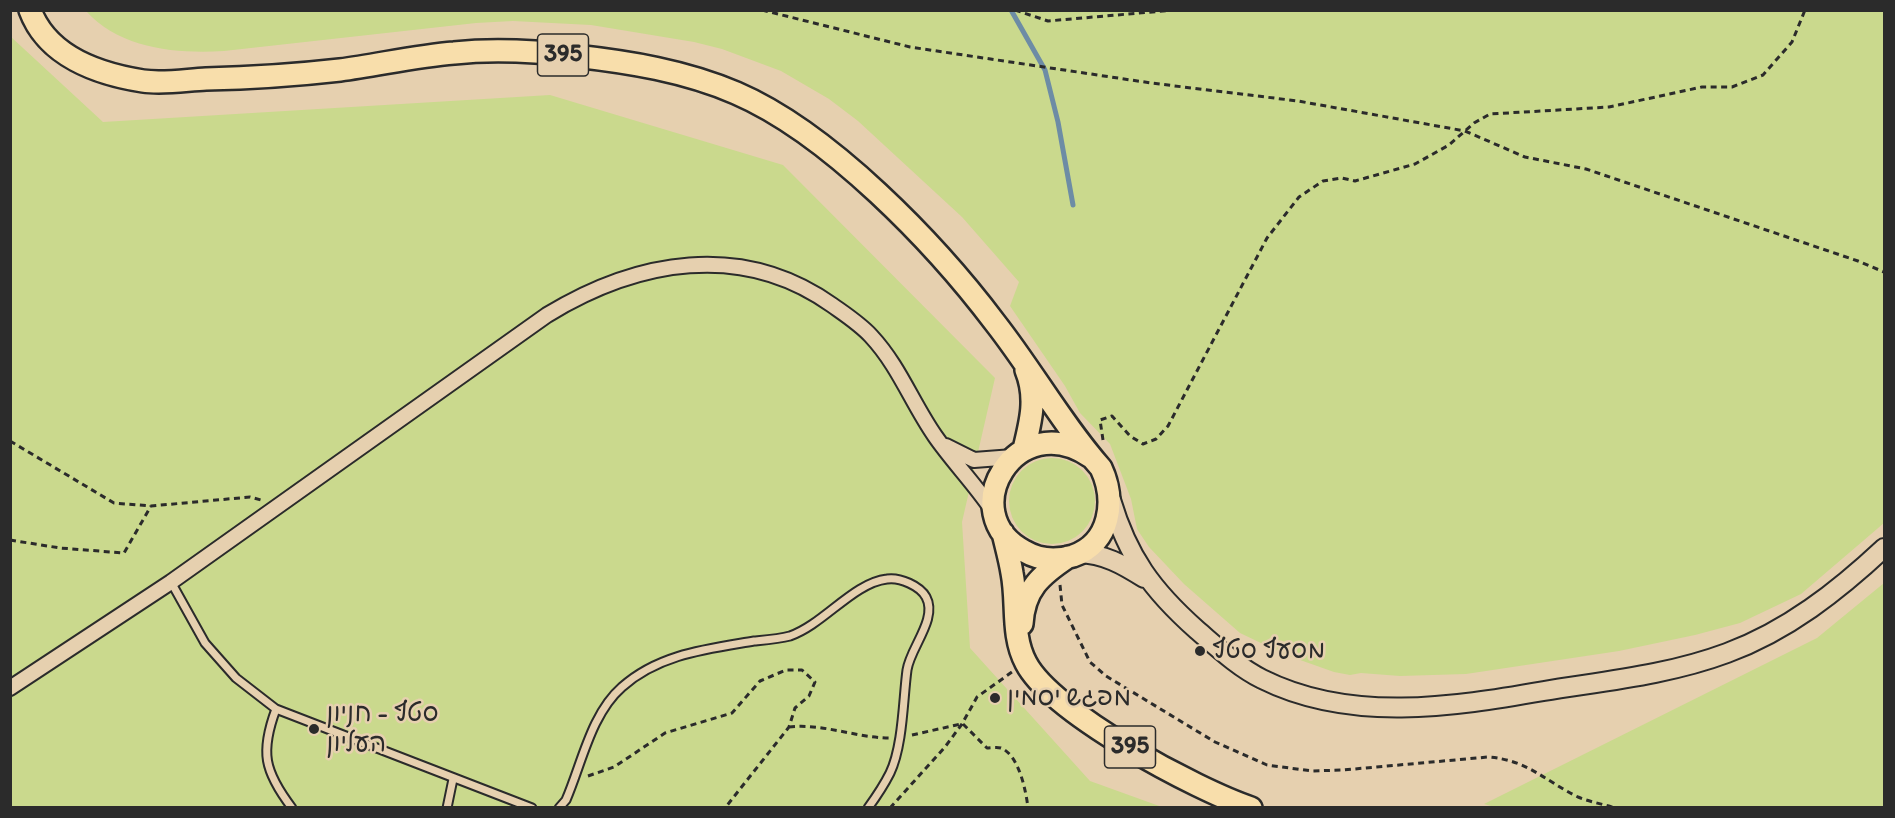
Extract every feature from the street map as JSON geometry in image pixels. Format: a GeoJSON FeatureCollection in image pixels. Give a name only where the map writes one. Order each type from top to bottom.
{"type":"FeatureCollection","features":[{"type":"Feature","properties":{"kind":"main road","name":"395"},"geometry":{"type":"LineString","coordinates":[[30,10],[37,29],[55,48],[109,74],[146,82],[340,70],[432,55],[491,51],[573,56],[613,61],[684,75],[716,85],[764,106],[787,120],[871,188],[939,256],[978,301],[1096,462],[1108,483],[1111,500]]}},
{"type":"Feature","properties":{"kind":"main road","name":"395"},"geometry":{"type":"LineString","coordinates":[[1016,351],[1024,364],[1032,391],[1031,419],[1018,453],[1002,469],[996,483],[995,514],[1003,533],[1012,574],[1013,608],[1023,654],[1053,693],[1090,723],[1180,778],[1251,807]]}},
{"type":"Feature","properties":{"kind":"main road"},"geometry":{"type":"LineString","coordinates":[[1018,453],[1052,442],[1066,444],[1096,462]]}},
{"type":"Feature","properties":{"kind":"main road"},"geometry":{"type":"LineString","coordinates":[[1023,654],[1022,617],[1033,586],[1044,573],[1092,544],[1102,531],[1109,516],[1111,500]]}},
{"type":"Feature","properties":{"kind":"main road"},"geometry":{"type":"LineString","coordinates":[[1111,500],[1122,537],[1150,582],[1184,619],[1220,650],[1261,679],[1297,694],[1335,703],[1375,708],[1419,707],[1492,700],[1660,672],[1727,653],[1774,632],[1811,608],[1856,574],[1884,548]]}},
{"type":"Feature","properties":{"kind":"main road","name":"395"},"geometry":{"type":"LineString","coordinates":[[1003,533],[1016,547],[1033,556],[1051,560],[1074,555]]}},
{"type":"Feature","properties":{"kind":"main road"},"geometry":{"type":"LineString","coordinates":[[1074,555],[1094,554],[1111,559],[1150,582]]}},
{"type":"Feature","properties":{"kind":"street"},"geometry":{"type":"LineString","coordinates":[[10,688],[171,582],[570,301],[612,283],[688,266],[718,264],[754,268],[796,282],[858,324],[882,349],[939,441],[962,456],[990,460],[1018,453]]}},
{"type":"Feature","properties":{"kind":"street"},"geometry":{"type":"LineString","coordinates":[[930,429],[995,514]]}},
{"type":"Feature","properties":{"kind":"lane"},"geometry":{"type":"LineString","coordinates":[[559,807],[573,784],[595,725],[611,697],[645,670],[678,656],[705,649],[790,636],[822,618],[871,582],[890,578],[917,586],[927,598],[929,612],[908,663],[899,738],[891,772],[867,807]]}},
{"type":"Feature","properties":{"kind":"lane"},"geometry":{"type":"LineString","coordinates":[[171,582],[205,643],[236,678],[276,709],[453,779],[532,807]]}},
{"type":"Feature","properties":{"kind":"lane"},"geometry":{"type":"LineString","coordinates":[[276,709],[266,735],[265,758],[280,792],[292,807]]}},
{"type":"Feature","properties":{"kind":"lane"},"geometry":{"type":"LineString","coordinates":[[447,807],[453,779]]}},
{"type":"Feature","properties":{"kind":"path"},"geometry":{"type":"LineString","coordinates":[[762,10],[910,47],[1151,83],[1298,101],[1465,131],[1525,158],[1586,169],[1858,261],[1884,272]]}},
{"type":"Feature","properties":{"kind":"path"},"geometry":{"type":"LineString","coordinates":[[1015,10],[1048,21],[1174,10]]}},
{"type":"Feature","properties":{"kind":"path"},"geometry":{"type":"LineString","coordinates":[[1096,462],[1105,455],[1100,420],[1112,416],[1130,436],[1143,444],[1156,439],[1168,426],[1267,238],[1299,197],[1323,181],[1342,178],[1355,180],[1415,164],[1449,145],[1490,114],[1609,107],[1702,87],[1732,87],[1763,75],[1792,42],[1805,10]]}},
{"type":"Feature","properties":{"kind":"path"},"geometry":{"type":"LineString","coordinates":[[10,441],[114,503],[151,506],[250,497],[279,505]]}},
{"type":"Feature","properties":{"kind":"path"},"geometry":{"type":"LineString","coordinates":[[10,540],[60,548],[124,553],[151,506]]}},
{"type":"Feature","properties":{"kind":"path"},"geometry":{"type":"LineString","coordinates":[[1074,555],[1062,571],[1060,598],[1090,662],[1106,676],[1215,742],[1267,765],[1312,771],[1488,757],[1509,759],[1538,771],[1578,797],[1615,807]]}},
{"type":"Feature","properties":{"kind":"path"},"geometry":{"type":"LineString","coordinates":[[890,807],[907,792],[962,724],[977,697],[1023,654]]}},
{"type":"Feature","properties":{"kind":"path"},"geometry":{"type":"LineString","coordinates":[[573,784],[582,785],[589,774],[614,767],[665,733],[732,713],[759,681],[786,670],[802,670],[815,682],[809,696],[795,708],[789,728],[725,807]]}},
{"type":"Feature","properties":{"kind":"path"},"geometry":{"type":"LineString","coordinates":[[789,728],[810,727],[867,738],[899,738],[962,724]]}},
{"type":"Feature","properties":{"kind":"path"},"geometry":{"type":"LineString","coordinates":[[962,724],[987,748],[1001,748],[1012,758],[1026,793],[1028,807]]}},
{"type":"Feature","properties":{"kind":"green space"},"geometry":{"type":"Polygon","coordinates":[[[86,11],[1884,11],[1884,523],[1801,594],[1740,623],[1619,651],[1466,674],[1400,676],[1361,673],[1350,675],[1334,672],[1286,655],[1240,633],[1184,584],[1149,547],[1137,529],[1131,499],[1110,444],[1080,413],[1065,386],[1010,306],[1019,282],[962,217],[858,121],[829,99],[781,71],[722,49],[694,42],[591,25],[513,21],[476,23],[224,51],[169,50],[132,41],[115,34],[86,11]]]}},
{"type":"Feature","properties":{"kind":"green space"},"geometry":{"type":"Polygon","coordinates":[[[10,36],[103,122],[550,95],[783,165],[995,378],[962,522],[970,648],[1090,781],[1162,807],[11,807],[10,36]]]}},
{"type":"Feature","properties":{"kind":"green space"},"geometry":{"type":"Polygon","coordinates":[[[1052,458],[1069,461],[1083,470],[1092,484],[1095,501],[1092,518],[1083,532],[1069,541],[1052,544],[1035,541],[1021,532],[1012,518],[1009,501],[1012,484],[1021,470],[1035,461],[1052,458]]]}},
{"type":"Feature","properties":{"kind":"green space"},"geometry":{"type":"Polygon","coordinates":[[[1884,583],[1884,807],[1498,808],[1484,804],[1817,638],[1884,583]]]}},
{"type":"Feature","properties":{"kind":"waterway"},"geometry":{"type":"LineString","coordinates":[[1011,10],[1045,70],[1058,122],[1073,205]]}},
{"type":"Feature","properties":{"kind":"place","name":"מסעף סטף"},"geometry":{"type":"Point","coordinates":[1200,651]}},
{"type":"Feature","properties":{"kind":"place","name":"מפגש יסמין"},"geometry":{"type":"Point","coordinates":[995,698]}},
{"type":"Feature","properties":{"kind":"place","name":"סטף - חניון העליון"},"geometry":{"type":"Point","coordinates":[314,729]}}]}
